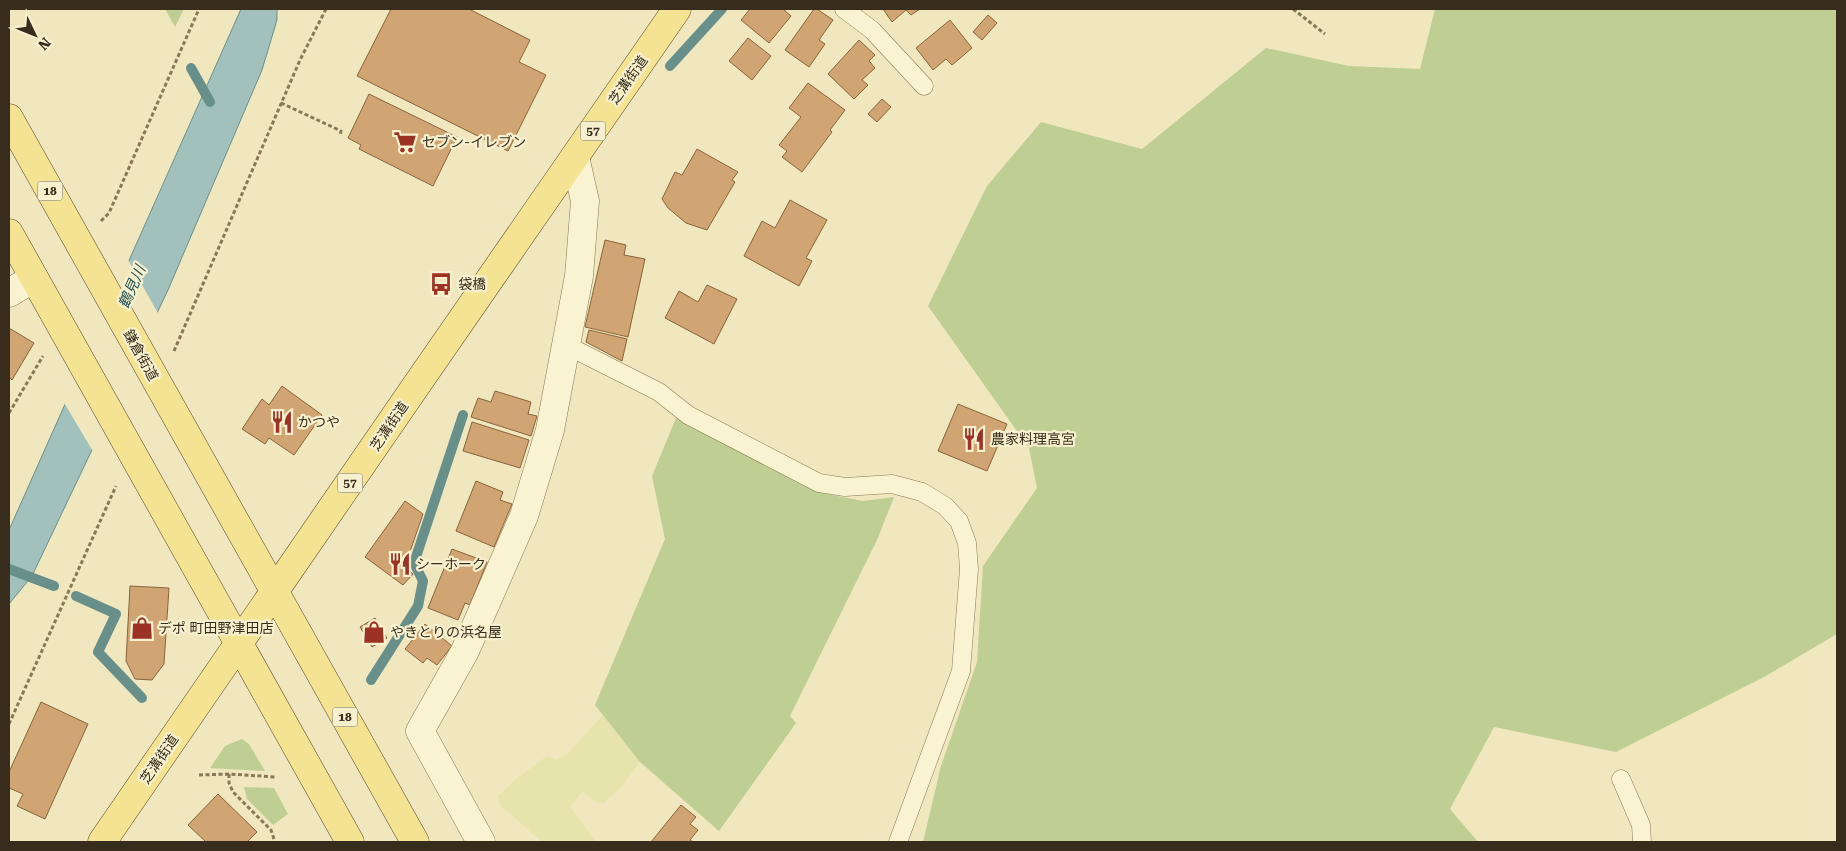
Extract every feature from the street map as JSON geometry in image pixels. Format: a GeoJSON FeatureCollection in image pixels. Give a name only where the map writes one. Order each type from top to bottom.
{"type":"FeatureCollection","features":[{"type":"Feature","properties":{"kind":"main road","name":"芝溝街道"},"geometry":{"type":"LineString","coordinates":[[102,842],[677,9]]}},
{"type":"Feature","properties":{"kind":"main road","name":"鎌倉街道"},"geometry":{"type":"LineString","coordinates":[[9,118],[160,391],[275,592]]}},
{"type":"Feature","properties":{"kind":"main road"},"geometry":{"type":"LineString","coordinates":[[9,232],[128,448],[350,842]]}},
{"type":"Feature","properties":{"kind":"main road","name":"18"},"geometry":{"type":"LineString","coordinates":[[275,592],[415,842]]}},
{"type":"Feature","properties":{"kind":"street"},"geometry":{"type":"LineString","coordinates":[[481,842],[420,731],[466,651],[524,516],[550,430],[578,276],[585,201],[575,157]]}},
{"type":"Feature","properties":{"kind":"street"},"geometry":{"type":"LineString","coordinates":[[9,293],[34,278]]}},
{"type":"Feature","properties":{"kind":"lane"},"geometry":{"type":"LineString","coordinates":[[844,9],[872,30],[924,86]]}},
{"type":"Feature","properties":{"kind":"lane"},"geometry":{"type":"LineString","coordinates":[[566,345],[659,392],[688,415],[819,483],[845,487],[892,484],[900,486],[922,492],[945,506],[959,521],[967,543],[969,569],[961,671],[898,842]]}},
{"type":"Feature","properties":{"kind":"lane"},"geometry":{"type":"LineString","coordinates":[[1622,778],[1640,825],[1642,842]]}},
{"type":"Feature","properties":{"kind":"path"},"geometry":{"type":"LineString","coordinates":[[100,223],[109,212],[199,9]]}},
{"type":"Feature","properties":{"kind":"path"},"geometry":{"type":"LineString","coordinates":[[176,346],[281,102],[326,9]]}},
{"type":"Feature","properties":{"kind":"path"},"geometry":{"type":"LineString","coordinates":[[1293,9],[1325,34]]}},
{"type":"Feature","properties":{"kind":"path"},"geometry":{"type":"LineString","coordinates":[[281,102],[341,132],[340,136]]}},
{"type":"Feature","properties":{"kind":"path"},"geometry":{"type":"LineString","coordinates":[[9,413],[39,360]]}},
{"type":"Feature","properties":{"kind":"path"},"geometry":{"type":"LineString","coordinates":[[9,724],[112,491],[119,482]]}},
{"type":"Feature","properties":{"kind":"path"},"geometry":{"type":"LineString","coordinates":[[199,775],[229,774],[275,778]]}},
{"type":"Feature","properties":{"kind":"path"},"geometry":{"type":"LineString","coordinates":[[229,774],[229,783],[234,792],[271,830],[275,842]]}},
{"type":"Feature","properties":{"kind":"shaded area"},"geometry":{"type":"Polygon","coordinates":[[[603,715],[640,762],[622,786],[603,804],[596,802],[582,792],[570,807],[596,842],[542,842],[501,806],[497,797],[516,779],[547,756],[557,760],[568,753],[603,715]]]}},
{"type":"Feature","properties":{"kind":"green space"},"geometry":{"type":"Polygon","coordinates":[[[165,9],[184,9],[175,27],[165,9]]]}},
{"type":"Feature","properties":{"kind":"green space"},"geometry":{"type":"Polygon","coordinates":[[[1435,9],[1837,9],[1837,634],[1764,677],[1616,752],[1494,727],[1450,809],[1478,842],[923,842],[941,766],[977,662],[983,566],[1037,488],[1029,448],[928,306],[987,186],[1041,122],[1142,149],[1266,48],[1349,66],[1420,69],[1435,9]]]}},
{"type":"Feature","properties":{"kind":"green space"},"geometry":{"type":"Polygon","coordinates":[[[676,418],[822,493],[863,501],[894,497],[877,540],[790,716],[796,723],[719,831],[640,762],[595,705],[665,539],[652,476],[676,418]]]}},
{"type":"Feature","properties":{"kind":"green space"},"geometry":{"type":"Polygon","coordinates":[[[242,739],[249,744],[265,771],[210,768],[225,746],[242,739]]]}},
{"type":"Feature","properties":{"kind":"green space"},"geometry":{"type":"Polygon","coordinates":[[[244,787],[274,788],[288,814],[273,825],[247,799],[244,787]]]}},
{"type":"Feature","properties":{"kind":"water","name":"鶴見川"},"geometry":{"type":"Polygon","coordinates":[[[241,9],[277,9],[277,20],[262,70],[168,290],[32,576],[9,604],[9,530],[241,9]]]}},
{"type":"Feature","properties":{"kind":"pier"},"geometry":{"type":"Polygon","coordinates":[[[127,258],[159,315],[94,453],[63,401],[127,258]]]}},
{"type":"Feature","properties":{"kind":"building"},"geometry":{"type":"Polygon","coordinates":[[[391,9],[469,9],[530,40],[519,62],[546,75],[508,151],[357,76],[391,9]]]}},
{"type":"Feature","properties":{"kind":"building"},"geometry":{"type":"Polygon","coordinates":[[[750,9],[783,9],[791,16],[769,43],[741,20],[750,9]]]}},
{"type":"Feature","properties":{"kind":"building"},"geometry":{"type":"Polygon","coordinates":[[[814,9],[817,9],[833,20],[819,40],[825,44],[809,67],[785,50],[814,9]]]}},
{"type":"Feature","properties":{"kind":"building"},"geometry":{"type":"Polygon","coordinates":[[[883,9],[920,9],[911,15],[906,10],[892,22],[883,9]]]}},
{"type":"Feature","properties":{"kind":"building"},"geometry":{"type":"Polygon","coordinates":[[[988,15],[997,23],[982,40],[973,32],[988,15]]]}},
{"type":"Feature","properties":{"kind":"building"},"geometry":{"type":"Polygon","coordinates":[[[950,20],[972,48],[952,65],[946,59],[933,70],[916,48],[950,20]]]}},
{"type":"Feature","properties":{"kind":"building"},"geometry":{"type":"Polygon","coordinates":[[[748,38],[771,56],[752,80],[729,61],[748,38]]]}},
{"type":"Feature","properties":{"kind":"building"},"geometry":{"type":"Polygon","coordinates":[[[859,40],[875,55],[869,61],[875,68],[862,80],[868,85],[854,99],[828,74],[859,40]]]}},
{"type":"Feature","properties":{"kind":"building"},"geometry":{"type":"Polygon","coordinates":[[[808,83],[845,110],[830,130],[832,132],[802,172],[782,157],[787,151],[779,145],[801,117],[789,108],[808,83]]]}},
{"type":"Feature","properties":{"kind":"building","name":"セブン-イレブン"},"geometry":{"type":"Polygon","coordinates":[[[369,94],[457,137],[433,186],[359,149],[361,145],[348,138],[369,94]]]}},
{"type":"Feature","properties":{"kind":"building"},"geometry":{"type":"Polygon","coordinates":[[[882,99],[891,107],[877,122],[868,114],[882,99]]]}},
{"type":"Feature","properties":{"kind":"building"},"geometry":{"type":"Polygon","coordinates":[[[697,149],[738,172],[732,180],[735,182],[707,230],[686,223],[668,208],[662,199],[675,172],[682,175],[697,149]]]}},
{"type":"Feature","properties":{"kind":"building"},"geometry":{"type":"Polygon","coordinates":[[[790,200],[827,220],[806,258],[812,261],[799,286],[744,256],[762,221],[775,228],[790,200]]]}},
{"type":"Feature","properties":{"kind":"building"},"geometry":{"type":"Polygon","coordinates":[[[605,240],[626,245],[624,255],[645,259],[628,337],[585,327],[605,240]]]}},
{"type":"Feature","properties":{"kind":"building"},"geometry":{"type":"Polygon","coordinates":[[[707,285],[737,299],[714,344],[665,318],[679,291],[698,302],[707,285]]]}},
{"type":"Feature","properties":{"kind":"building"},"geometry":{"type":"Polygon","coordinates":[[[9,328],[34,343],[12,380],[9,377],[9,328]]]}},
{"type":"Feature","properties":{"kind":"building"},"geometry":{"type":"Polygon","coordinates":[[[589,330],[627,339],[622,361],[586,342],[589,330]]]}},
{"type":"Feature","properties":{"kind":"building","name":"かつや"},"geometry":{"type":"Polygon","coordinates":[[[282,386],[322,415],[294,455],[269,438],[265,444],[242,429],[262,399],[269,405],[282,386]]]}},
{"type":"Feature","properties":{"kind":"building"},"geometry":{"type":"Polygon","coordinates":[[[495,391],[531,402],[528,414],[537,416],[531,436],[471,417],[478,398],[491,402],[495,391]]]}},
{"type":"Feature","properties":{"kind":"building"},"geometry":{"type":"Polygon","coordinates":[[[958,404],[1007,424],[987,471],[938,451],[958,404]]]}},
{"type":"Feature","properties":{"kind":"building"},"geometry":{"type":"Polygon","coordinates":[[[472,422],[529,440],[520,468],[463,451],[472,422]]]}},
{"type":"Feature","properties":{"kind":"building"},"geometry":{"type":"Polygon","coordinates":[[[476,481],[503,492],[500,500],[512,504],[494,547],[456,531],[476,481]]]}},
{"type":"Feature","properties":{"kind":"building"},"geometry":{"type":"Polygon","coordinates":[[[405,501],[423,514],[405,566],[413,574],[403,585],[365,557],[405,501]]]}},
{"type":"Feature","properties":{"kind":"building"},"geometry":{"type":"Polygon","coordinates":[[[452,549],[487,562],[470,605],[465,603],[458,620],[428,608],[452,549]]]}},
{"type":"Feature","properties":{"kind":"building"},"geometry":{"type":"Polygon","coordinates":[[[130,586],[169,588],[164,664],[152,680],[135,679],[126,661],[130,586]]]}},
{"type":"Feature","properties":{"kind":"building"},"geometry":{"type":"Polygon","coordinates":[[[375,618],[387,638],[372,647],[360,627],[375,618]]]}},
{"type":"Feature","properties":{"kind":"building"},"geometry":{"type":"Polygon","coordinates":[[[425,624],[452,646],[437,665],[427,658],[423,663],[405,649],[425,624]]]}},
{"type":"Feature","properties":{"kind":"building"},"geometry":{"type":"Polygon","coordinates":[[[41,702],[88,724],[45,819],[17,806],[23,794],[9,788],[9,772],[41,702]]]}},
{"type":"Feature","properties":{"kind":"building"},"geometry":{"type":"Polygon","coordinates":[[[218,794],[257,832],[247,842],[206,842],[188,825],[218,794]]]}},
{"type":"Feature","properties":{"kind":"building"},"geometry":{"type":"Polygon","coordinates":[[[681,805],[696,817],[690,824],[698,830],[690,840],[693,842],[651,842],[681,805]]]}},
{"type":"Feature","properties":{"kind":"waterway"},"geometry":{"type":"LineString","coordinates":[[670,66],[722,9]]}},
{"type":"Feature","properties":{"kind":"waterway"},"geometry":{"type":"LineString","coordinates":[[191,68],[210,102]]}},
{"type":"Feature","properties":{"kind":"waterway"},"geometry":{"type":"LineString","coordinates":[[371,680],[418,606],[423,581],[414,563],[463,415]]}},
{"type":"Feature","properties":{"kind":"waterway"},"geometry":{"type":"LineString","coordinates":[[9,569],[54,586]]}},
{"type":"Feature","properties":{"kind":"waterway"},"geometry":{"type":"LineString","coordinates":[[76,596],[116,614],[98,652],[142,698]]}},
{"type":"Feature","properties":{"kind":"place","name":"セブン-イレブン"},"geometry":{"type":"Point","coordinates":[405,142]}},
{"type":"Feature","properties":{"kind":"place","name":"袋橋"},"geometry":{"type":"Point","coordinates":[441,284]}},
{"type":"Feature","properties":{"kind":"place","name":"かつや"},"geometry":{"type":"Point","coordinates":[282,422]}},
{"type":"Feature","properties":{"kind":"place","name":"農家料理高宮"},"geometry":{"type":"Point","coordinates":[974,439]}},
{"type":"Feature","properties":{"kind":"place","name":"シーホーク"},"geometry":{"type":"Point","coordinates":[400,564]}},
{"type":"Feature","properties":{"kind":"place","name":"デポ 町田野津田店"},"geometry":{"type":"Point","coordinates":[142,628]}},
{"type":"Feature","properties":{"kind":"place","name":"やきとりの浜名屋"},"geometry":{"type":"Point","coordinates":[374,632]}}]}
